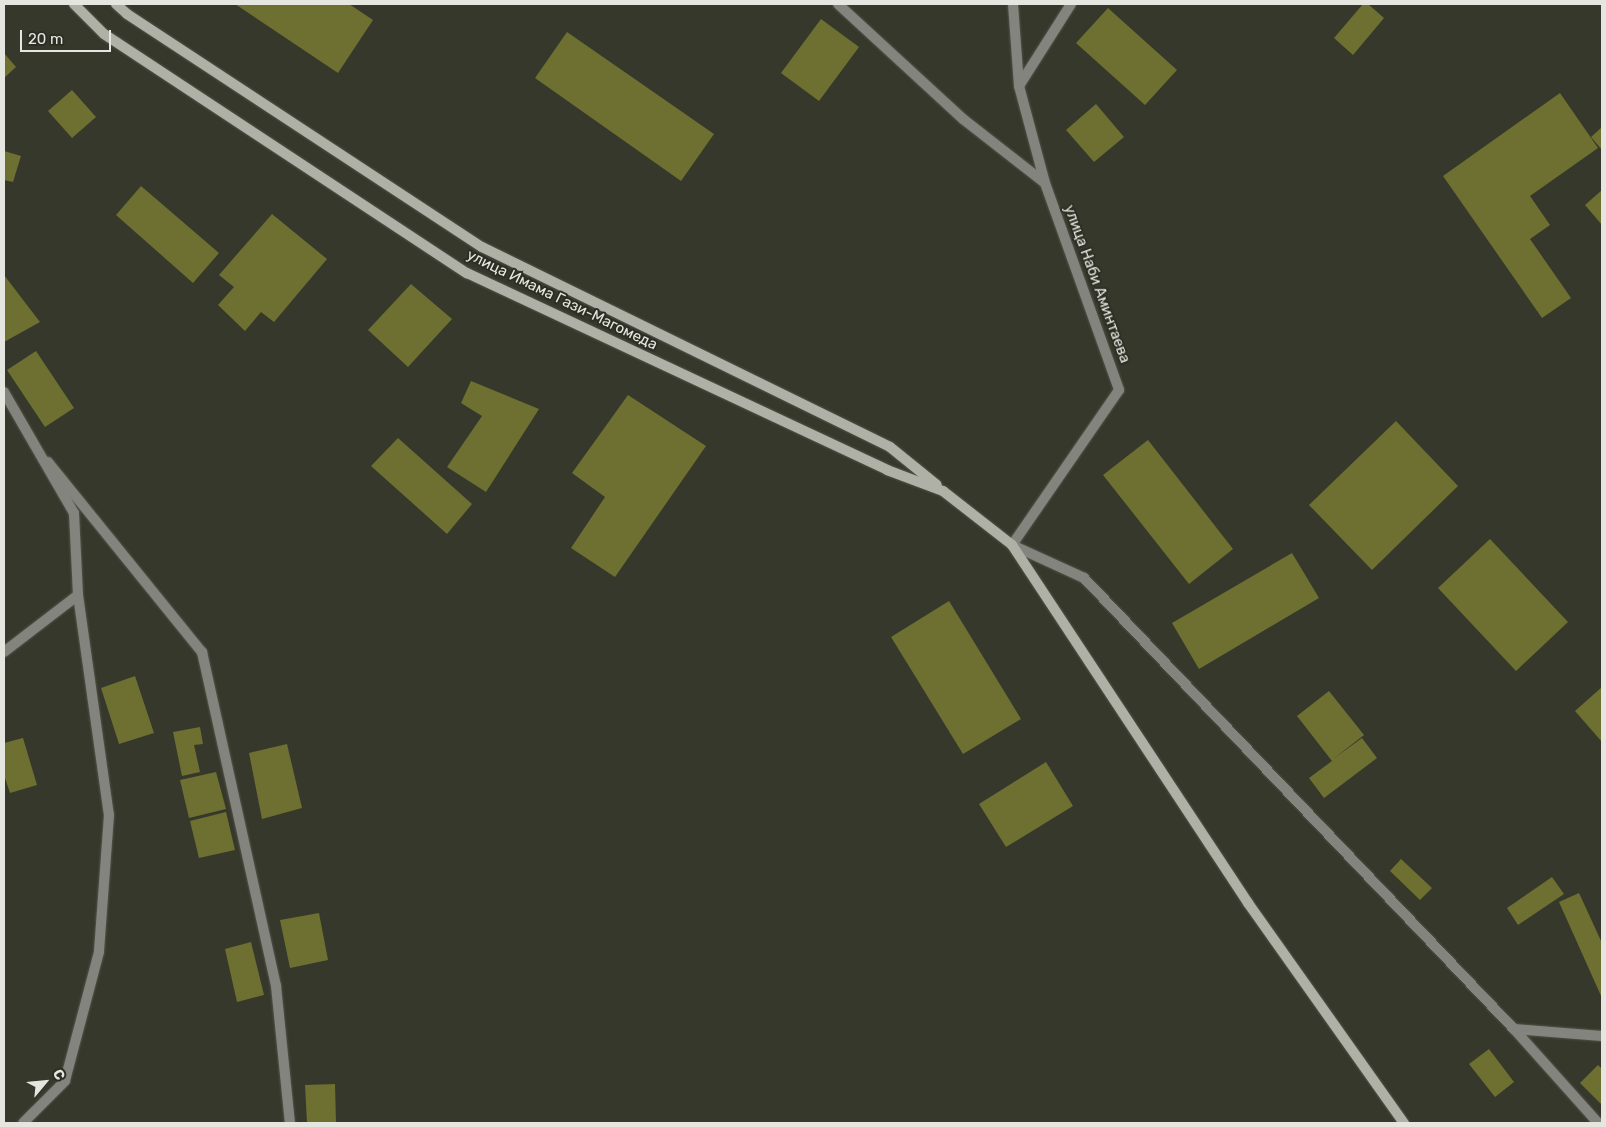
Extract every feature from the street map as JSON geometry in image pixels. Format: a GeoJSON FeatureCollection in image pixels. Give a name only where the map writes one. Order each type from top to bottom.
{"type":"FeatureCollection","features":[{"type":"Feature","properties":{"kind":"main road","name":"улица Имама Гази-Магомеда"},"geometry":{"type":"LineString","coordinates":[[74,4],[104,34],[467,273],[887,470],[943,491],[1012,545],[1248,903],[1404,1123]]}},
{"type":"Feature","properties":{"kind":"main road"},"geometry":{"type":"LineString","coordinates":[[116,4],[127,14],[482,247],[890,447],[943,491]]}},
{"type":"Feature","properties":{"kind":"street"},"geometry":{"type":"LineString","coordinates":[[838,4],[963,119],[1045,183]]}},
{"type":"Feature","properties":{"kind":"street","name":"улица Наби Аминтаева"},"geometry":{"type":"LineString","coordinates":[[1012,545],[1119,390],[1045,183],[1019,86],[1013,4]]}},
{"type":"Feature","properties":{"kind":"street"},"geometry":{"type":"LineString","coordinates":[[1019,86],[1071,4]]}},
{"type":"Feature","properties":{"kind":"street"},"geometry":{"type":"LineString","coordinates":[[4,392],[74,513],[78,595],[109,815],[99,952],[65,1081],[23,1123]]}},
{"type":"Feature","properties":{"kind":"street"},"geometry":{"type":"LineString","coordinates":[[36,448],[202,652],[276,986],[290,1123]]}},
{"type":"Feature","properties":{"kind":"street"},"geometry":{"type":"LineString","coordinates":[[1012,545],[1084,578],[1514,1028],[1598,1123]]}},
{"type":"Feature","properties":{"kind":"street"},"geometry":{"type":"LineString","coordinates":[[4,652],[78,595]]}},
{"type":"Feature","properties":{"kind":"street"},"geometry":{"type":"LineString","coordinates":[[1514,1028],[1602,1036]]}},
{"type":"Feature","properties":{"kind":"building"},"geometry":{"type":"Polygon","coordinates":[[[235,4],[349,4],[373,20],[338,73],[235,4]]]}},
{"type":"Feature","properties":{"kind":"building"},"geometry":{"type":"Polygon","coordinates":[[[1363,4],[1368,4],[1384,18],[1353,55],[1334,38],[1363,4]]]}},
{"type":"Feature","properties":{"kind":"building"},"geometry":{"type":"Polygon","coordinates":[[[1108,8],[1177,70],[1145,105],[1076,43],[1108,8]]]}},
{"type":"Feature","properties":{"kind":"building"},"geometry":{"type":"Polygon","coordinates":[[[821,19],[859,47],[819,101],[781,73],[821,19]]]}},
{"type":"Feature","properties":{"kind":"building"},"geometry":{"type":"Polygon","coordinates":[[[567,32],[714,134],[681,181],[535,78],[567,32]]]}},
{"type":"Feature","properties":{"kind":"building"},"geometry":{"type":"Polygon","coordinates":[[[4,53],[16,67],[4,78],[4,53]]]}},
{"type":"Feature","properties":{"kind":"building"},"geometry":{"type":"Polygon","coordinates":[[[72,90],[96,117],[72,138],[48,111],[72,90]]]}},
{"type":"Feature","properties":{"kind":"building"},"geometry":{"type":"Polygon","coordinates":[[[1560,93],[1598,148],[1530,196],[1550,225],[1530,239],[1571,298],[1542,318],[1443,176],[1560,93]]]}},
{"type":"Feature","properties":{"kind":"building"},"geometry":{"type":"Polygon","coordinates":[[[1096,104],[1124,137],[1094,162],[1066,130],[1096,104]]]}},
{"type":"Feature","properties":{"kind":"building"},"geometry":{"type":"Polygon","coordinates":[[[1602,127],[1602,150],[1591,137],[1602,127]]]}},
{"type":"Feature","properties":{"kind":"building"},"geometry":{"type":"Polygon","coordinates":[[[4,151],[21,156],[13,182],[4,180],[4,151]]]}},
{"type":"Feature","properties":{"kind":"building"},"geometry":{"type":"Polygon","coordinates":[[[141,186],[219,253],[193,283],[116,215],[141,186]]]}},
{"type":"Feature","properties":{"kind":"building"},"geometry":{"type":"Polygon","coordinates":[[[1602,190],[1602,225],[1585,205],[1602,190]]]}},
{"type":"Feature","properties":{"kind":"building"},"geometry":{"type":"Polygon","coordinates":[[[272,214],[327,259],[274,322],[261,312],[245,331],[218,305],[234,287],[219,275],[272,214]]]}},
{"type":"Feature","properties":{"kind":"building"},"geometry":{"type":"Polygon","coordinates":[[[4,275],[40,322],[4,342],[4,275]]]}},
{"type":"Feature","properties":{"kind":"building"},"geometry":{"type":"Polygon","coordinates":[[[411,284],[452,319],[408,367],[368,330],[411,284]]]}},
{"type":"Feature","properties":{"kind":"building"},"geometry":{"type":"Polygon","coordinates":[[[36,351],[74,408],[45,427],[7,370],[36,351]]]}},
{"type":"Feature","properties":{"kind":"building"},"geometry":{"type":"Polygon","coordinates":[[[471,381],[539,409],[486,492],[447,467],[482,416],[461,403],[471,381]]]}},
{"type":"Feature","properties":{"kind":"building"},"geometry":{"type":"Polygon","coordinates":[[[628,395],[706,446],[615,577],[571,548],[605,497],[572,473],[628,395]]]}},
{"type":"Feature","properties":{"kind":"building"},"geometry":{"type":"Polygon","coordinates":[[[1396,421],[1458,486],[1372,570],[1309,505],[1396,421]]]}},
{"type":"Feature","properties":{"kind":"building"},"geometry":{"type":"Polygon","coordinates":[[[398,438],[472,504],[447,534],[371,466],[398,438]]]}},
{"type":"Feature","properties":{"kind":"building"},"geometry":{"type":"Polygon","coordinates":[[[1148,440],[1233,549],[1189,584],[1103,475],[1148,440]]]}},
{"type":"Feature","properties":{"kind":"building"},"geometry":{"type":"Polygon","coordinates":[[[1490,539],[1568,622],[1516,671],[1438,588],[1490,539]]]}},
{"type":"Feature","properties":{"kind":"building"},"geometry":{"type":"Polygon","coordinates":[[[1292,553],[1319,598],[1199,669],[1172,623],[1292,553]]]}},
{"type":"Feature","properties":{"kind":"building"},"geometry":{"type":"Polygon","coordinates":[[[949,601],[1021,719],[963,754],[891,637],[949,601]]]}},
{"type":"Feature","properties":{"kind":"building"},"geometry":{"type":"Polygon","coordinates":[[[135,676],[154,733],[119,744],[101,688],[135,676]]]}},
{"type":"Feature","properties":{"kind":"building"},"geometry":{"type":"Polygon","coordinates":[[[1602,687],[1602,742],[1575,711],[1602,687]]]}},
{"type":"Feature","properties":{"kind":"building"},"geometry":{"type":"Polygon","coordinates":[[[1329,691],[1364,735],[1333,759],[1362,738],[1377,758],[1324,798],[1309,778],[1332,761],[1297,716],[1329,691]]]}},
{"type":"Feature","properties":{"kind":"building"},"geometry":{"type":"Polygon","coordinates":[[[200,727],[203,744],[194,745],[200,772],[182,776],[173,732],[200,727]]]}},
{"type":"Feature","properties":{"kind":"building"},"geometry":{"type":"Polygon","coordinates":[[[23,738],[37,785],[10,793],[4,775],[4,743],[23,738]]]}},
{"type":"Feature","properties":{"kind":"building"},"geometry":{"type":"Polygon","coordinates":[[[287,744],[302,808],[262,819],[249,753],[287,744]]]}},
{"type":"Feature","properties":{"kind":"building"},"geometry":{"type":"Polygon","coordinates":[[[1046,762],[1073,806],[1006,847],[979,804],[1046,762]]]}},
{"type":"Feature","properties":{"kind":"building"},"geometry":{"type":"Polygon","coordinates":[[[216,772],[226,809],[189,818],[180,780],[216,772]]]}},
{"type":"Feature","properties":{"kind":"building"},"geometry":{"type":"Polygon","coordinates":[[[226,812],[235,850],[199,858],[190,821],[226,812]]]}},
{"type":"Feature","properties":{"kind":"building"},"geometry":{"type":"Polygon","coordinates":[[[1401,859],[1432,888],[1420,900],[1390,871],[1401,859]]]}},
{"type":"Feature","properties":{"kind":"building"},"geometry":{"type":"Polygon","coordinates":[[[1552,877],[1564,894],[1518,925],[1507,908],[1552,877]]]}},
{"type":"Feature","properties":{"kind":"building"},"geometry":{"type":"Polygon","coordinates":[[[1579,893],[1602,943],[1602,998],[1559,902],[1579,893]]]}},
{"type":"Feature","properties":{"kind":"building"},"geometry":{"type":"Polygon","coordinates":[[[319,913],[328,960],[290,968],[280,920],[319,913]]]}},
{"type":"Feature","properties":{"kind":"building"},"geometry":{"type":"Polygon","coordinates":[[[251,942],[264,995],[237,1002],[225,949],[251,942]]]}},
{"type":"Feature","properties":{"kind":"building"},"geometry":{"type":"Polygon","coordinates":[[[1489,1049],[1514,1082],[1495,1097],[1469,1064],[1489,1049]]]}},
{"type":"Feature","properties":{"kind":"building"},"geometry":{"type":"Polygon","coordinates":[[[1598,1065],[1602,1069],[1602,1105],[1580,1083],[1598,1065]]]}},
{"type":"Feature","properties":{"kind":"building"},"geometry":{"type":"Polygon","coordinates":[[[335,1084],[336,1123],[307,1123],[305,1085],[335,1084]]]}}]}
